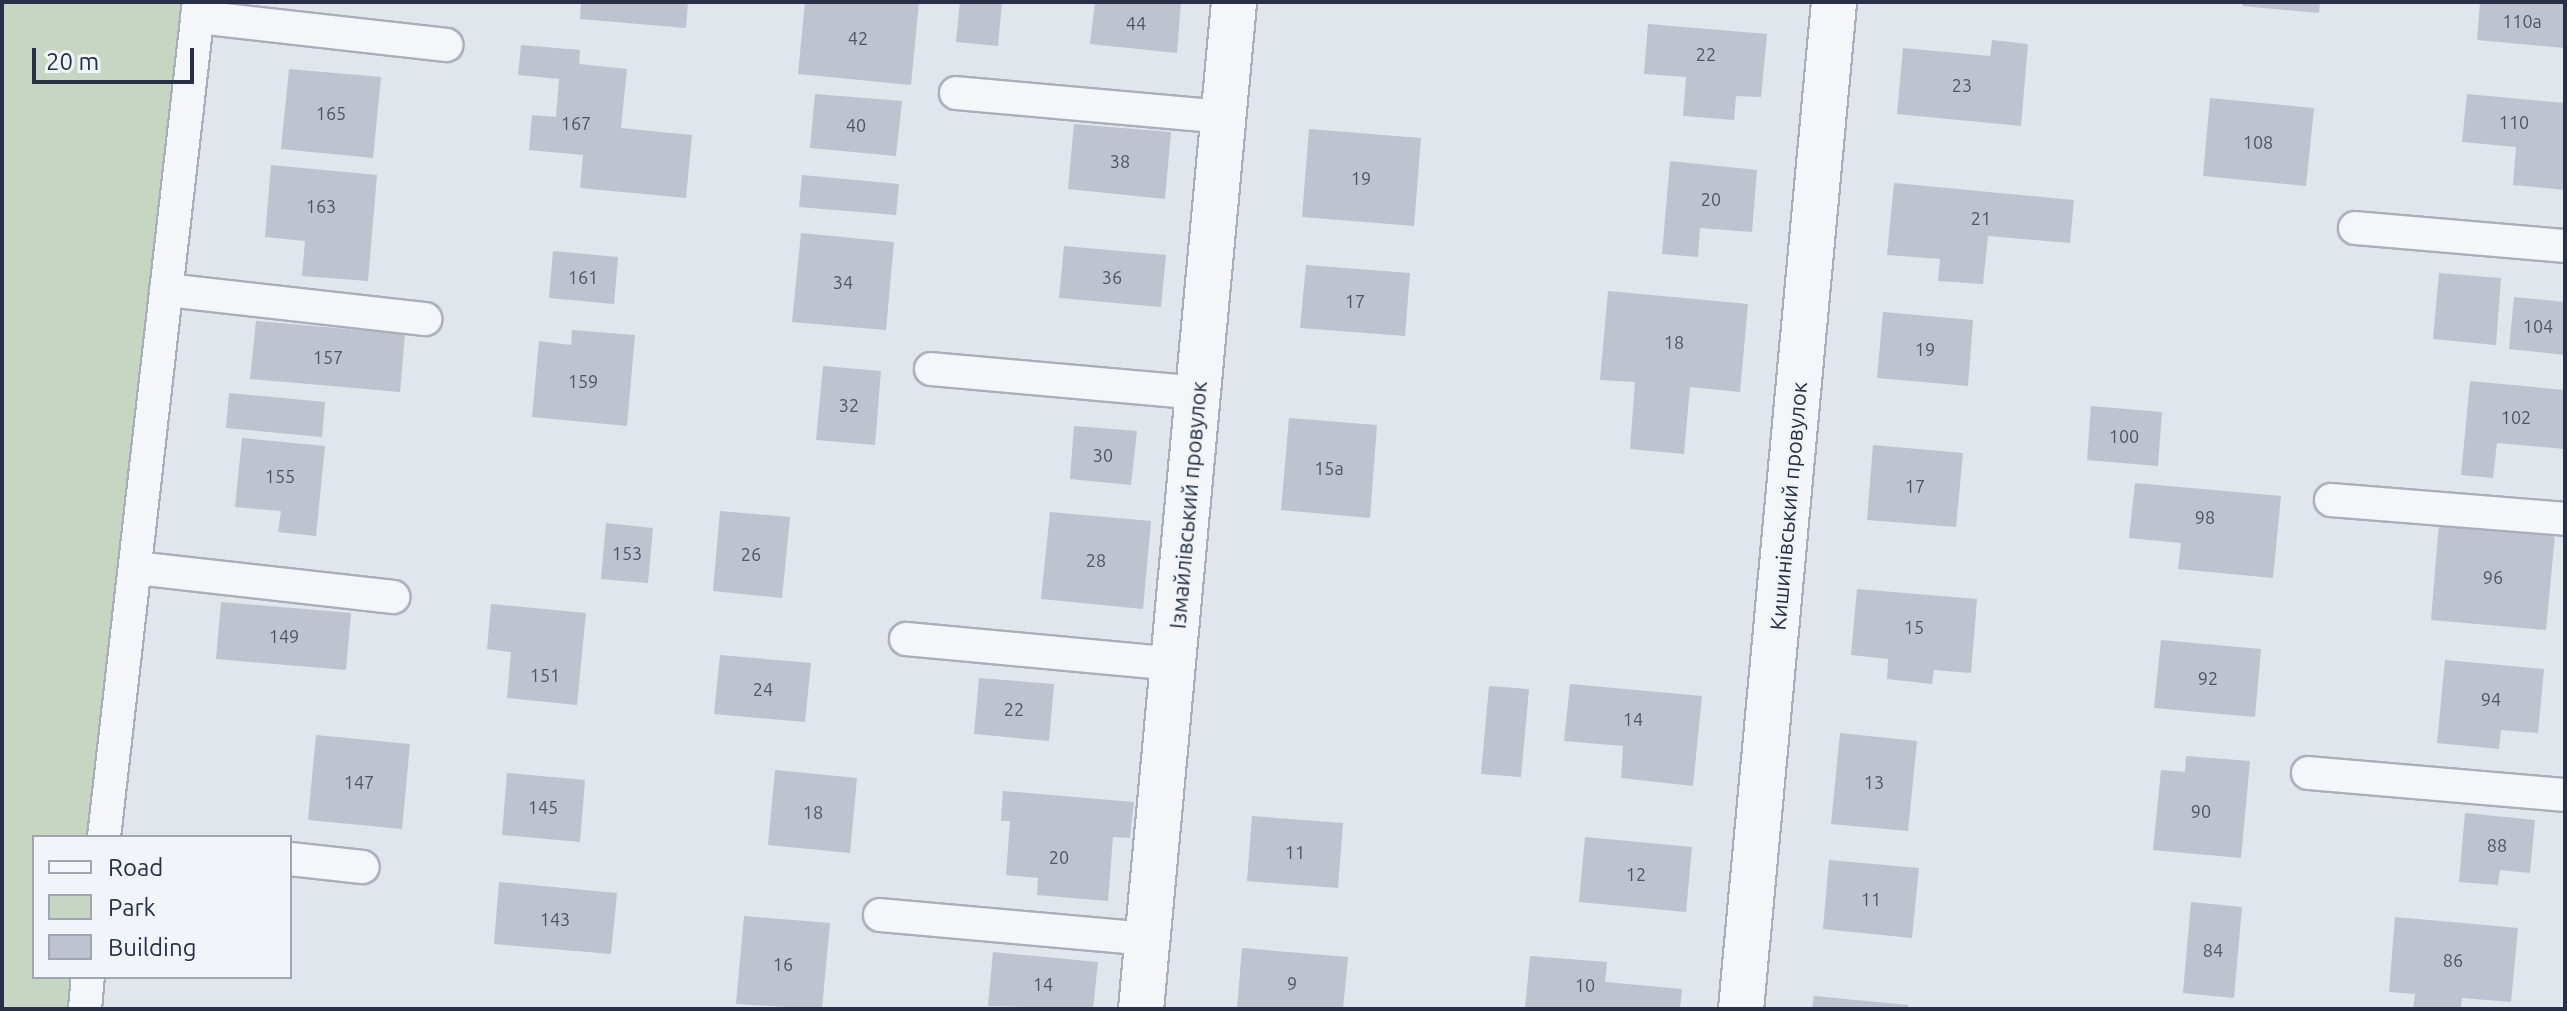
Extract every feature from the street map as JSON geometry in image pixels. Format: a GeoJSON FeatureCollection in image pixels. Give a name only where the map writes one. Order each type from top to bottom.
{"type":"FeatureCollection","features":[{"type":"Feature","properties":{"kind":"street","name":"Ізмайлівський провулок"},"geometry":{"type":"LineString","coordinates":[[1141,1009],[1234,2]]}},
{"type":"Feature","properties":{"kind":"street","name":"Кишинівський провулок"},"geometry":{"type":"LineString","coordinates":[[1741,1009],[1834,2]]}},
{"type":"Feature","properties":{"kind":"lane"},"geometry":{"type":"LineString","coordinates":[[104,835],[198,10],[446,45]]}},
{"type":"Feature","properties":{"kind":"lane"},"geometry":{"type":"LineString","coordinates":[[956,93],[1224,117]]}},
{"type":"Feature","properties":{"kind":"lane"},"geometry":{"type":"LineString","coordinates":[[2355,228],[2565,246]]}},
{"type":"Feature","properties":{"kind":"lane"},"geometry":{"type":"LineString","coordinates":[[166,290],[425,319]]}},
{"type":"Feature","properties":{"kind":"lane"},"geometry":{"type":"LineString","coordinates":[[931,369],[1198,393]]}},
{"type":"Feature","properties":{"kind":"lane"},"geometry":{"type":"LineString","coordinates":[[2331,500],[2565,519]]}},
{"type":"Feature","properties":{"kind":"lane"},"geometry":{"type":"LineString","coordinates":[[135,568],[393,597]]}},
{"type":"Feature","properties":{"kind":"lane"},"geometry":{"type":"LineString","coordinates":[[906,639],[1173,664]]}},
{"type":"Feature","properties":{"kind":"lane"},"geometry":{"type":"LineString","coordinates":[[2308,773],[2565,795]]}},
{"type":"Feature","properties":{"kind":"lane"},"geometry":{"type":"LineString","coordinates":[[292,859],[363,867]]}},
{"type":"Feature","properties":{"kind":"lane"},"geometry":{"type":"LineString","coordinates":[[880,915],[1148,939]]}},
{"type":"Feature","properties":{"kind":"lane"},"geometry":{"type":"LineString","coordinates":[[85,1009],[88,979]]}},
{"type":"Feature","properties":{"kind":"green space"},"geometry":{"type":"Polygon","coordinates":[[[2,2],[182,2],[89,835],[32,835],[32,979],[73,979],[70,1009],[2,1009],[2,2]]]}},
{"type":"Feature","properties":{"kind":"building"},"geometry":{"type":"Polygon","coordinates":[[[581,2],[688,2],[686,28],[580,19],[581,2]]]}},
{"type":"Feature","properties":{"kind":"building"},"geometry":{"type":"Polygon","coordinates":[[[805,2],[919,2],[911,85],[798,74],[805,2]]]}},
{"type":"Feature","properties":{"kind":"building"},"geometry":{"type":"Polygon","coordinates":[[[960,2],[1002,2],[998,46],[956,42],[960,2]]]}},
{"type":"Feature","properties":{"kind":"building"},"geometry":{"type":"Polygon","coordinates":[[[1095,2],[1181,2],[1177,53],[1090,44],[1095,2]]]}},
{"type":"Feature","properties":{"kind":"building"},"geometry":{"type":"Polygon","coordinates":[[[2243,2],[2320,2],[2319,13],[2242,6],[2243,2]]]}},
{"type":"Feature","properties":{"kind":"building"},"geometry":{"type":"Polygon","coordinates":[[[2480,2],[2565,2],[2565,48],[2477,40],[2480,2]]]}},
{"type":"Feature","properties":{"kind":"building"},"geometry":{"type":"Polygon","coordinates":[[[1648,24],[1767,34],[1761,97],[1736,96],[1734,120],[1683,116],[1686,77],[1644,74],[1648,24]]]}},
{"type":"Feature","properties":{"kind":"building"},"geometry":{"type":"Polygon","coordinates":[[[1992,40],[2028,44],[2021,126],[1897,114],[1903,48],[1990,56],[1992,40]]]}},
{"type":"Feature","properties":{"kind":"building"},"geometry":{"type":"Polygon","coordinates":[[[521,45],[580,50],[579,64],[627,69],[621,128],[692,135],[686,198],[580,188],[583,155],[529,150],[532,115],[556,117],[559,79],[518,75],[521,45]]]}},
{"type":"Feature","properties":{"kind":"building"},"geometry":{"type":"Polygon","coordinates":[[[289,69],[381,77],[373,158],[281,149],[289,69]]]}},
{"type":"Feature","properties":{"kind":"building"},"geometry":{"type":"Polygon","coordinates":[[[815,94],[902,101],[896,156],[810,148],[815,94]]]}},
{"type":"Feature","properties":{"kind":"building"},"geometry":{"type":"Polygon","coordinates":[[[2467,94],[2565,103],[2565,190],[2513,185],[2516,147],[2462,142],[2467,94]]]}},
{"type":"Feature","properties":{"kind":"building"},"geometry":{"type":"Polygon","coordinates":[[[2210,98],[2314,108],[2306,186],[2203,176],[2210,98]]]}},
{"type":"Feature","properties":{"kind":"building"},"geometry":{"type":"Polygon","coordinates":[[[1074,124],[1171,132],[1165,199],[1068,189],[1074,124]]]}},
{"type":"Feature","properties":{"kind":"building"},"geometry":{"type":"Polygon","coordinates":[[[1309,129],[1421,138],[1414,226],[1302,217],[1309,129]]]}},
{"type":"Feature","properties":{"kind":"building"},"geometry":{"type":"Polygon","coordinates":[[[1670,161],[1757,170],[1752,232],[1700,228],[1698,257],[1662,254],[1670,161]]]}},
{"type":"Feature","properties":{"kind":"building"},"geometry":{"type":"Polygon","coordinates":[[[271,165],[377,175],[368,281],[302,276],[305,241],[265,237],[271,165]]]}},
{"type":"Feature","properties":{"kind":"building"},"geometry":{"type":"Polygon","coordinates":[[[802,175],[899,184],[896,215],[799,207],[802,175]]]}},
{"type":"Feature","properties":{"kind":"building"},"geometry":{"type":"Polygon","coordinates":[[[1894,183],[2074,200],[2070,243],[1988,236],[1983,284],[1938,281],[1940,259],[1887,255],[1894,183]]]}},
{"type":"Feature","properties":{"kind":"building"},"geometry":{"type":"Polygon","coordinates":[[[801,233],[894,242],[886,330],[792,322],[801,233]]]}},
{"type":"Feature","properties":{"kind":"building"},"geometry":{"type":"Polygon","coordinates":[[[1064,246],[1166,255],[1161,307],[1059,298],[1064,246]]]}},
{"type":"Feature","properties":{"kind":"building"},"geometry":{"type":"Polygon","coordinates":[[[553,251],[618,257],[614,304],[549,298],[553,251]]]}},
{"type":"Feature","properties":{"kind":"building"},"geometry":{"type":"Polygon","coordinates":[[[1306,265],[1410,273],[1405,336],[1300,328],[1306,265]]]}},
{"type":"Feature","properties":{"kind":"building"},"geometry":{"type":"Polygon","coordinates":[[[2439,273],[2501,278],[2496,345],[2433,339],[2439,273]]]}},
{"type":"Feature","properties":{"kind":"building"},"geometry":{"type":"Polygon","coordinates":[[[1608,291],[1748,304],[1740,392],[1690,387],[1684,454],[1630,449],[1635,382],[1600,380],[1608,291]]]}},
{"type":"Feature","properties":{"kind":"building"},"geometry":{"type":"Polygon","coordinates":[[[2514,297],[2565,302],[2565,355],[2509,349],[2514,297]]]}},
{"type":"Feature","properties":{"kind":"building"},"geometry":{"type":"Polygon","coordinates":[[[1883,312],[1973,320],[1968,386],[1877,378],[1883,312]]]}},
{"type":"Feature","properties":{"kind":"building"},"geometry":{"type":"Polygon","coordinates":[[[256,321],[405,334],[400,392],[250,379],[256,321]]]}},
{"type":"Feature","properties":{"kind":"building"},"geometry":{"type":"Polygon","coordinates":[[[572,330],[635,335],[627,426],[532,417],[539,341],[571,345],[572,330]]]}},
{"type":"Feature","properties":{"kind":"building"},"geometry":{"type":"Polygon","coordinates":[[[823,366],[881,371],[875,445],[816,440],[823,366]]]}},
{"type":"Feature","properties":{"kind":"building"},"geometry":{"type":"Polygon","coordinates":[[[2470,381],[2565,390],[2564,449],[2497,443],[2493,478],[2461,475],[2470,381]]]}},
{"type":"Feature","properties":{"kind":"building"},"geometry":{"type":"Polygon","coordinates":[[[229,393],[325,402],[322,437],[226,428],[229,393]]]}},
{"type":"Feature","properties":{"kind":"building"},"geometry":{"type":"Polygon","coordinates":[[[2091,406],[2162,412],[2158,466],[2087,460],[2091,406]]]}},
{"type":"Feature","properties":{"kind":"building"},"geometry":{"type":"Polygon","coordinates":[[[1289,418],[1377,425],[1370,518],[1281,510],[1289,418]]]}},
{"type":"Feature","properties":{"kind":"building"},"geometry":{"type":"Polygon","coordinates":[[[1074,426],[1137,431],[1131,485],[1070,479],[1074,426]]]}},
{"type":"Feature","properties":{"kind":"building"},"geometry":{"type":"Polygon","coordinates":[[[242,438],[325,446],[316,536],[278,532],[281,511],[235,507],[242,438]]]}},
{"type":"Feature","properties":{"kind":"building"},"geometry":{"type":"Polygon","coordinates":[[[1873,445],[1963,453],[1956,527],[1867,520],[1873,445]]]}},
{"type":"Feature","properties":{"kind":"building"},"geometry":{"type":"Polygon","coordinates":[[[2135,483],[2281,496],[2273,578],[2178,569],[2181,543],[2129,538],[2135,483]]]}},
{"type":"Feature","properties":{"kind":"building"},"geometry":{"type":"Polygon","coordinates":[[[720,511],[790,517],[782,598],[713,591],[720,511]]]}},
{"type":"Feature","properties":{"kind":"building"},"geometry":{"type":"Polygon","coordinates":[[[1050,512],[1151,521],[1143,609],[1041,599],[1050,512]]]}},
{"type":"Feature","properties":{"kind":"building"},"geometry":{"type":"Polygon","coordinates":[[[606,523],[653,528],[648,583],[601,579],[606,523]]]}},
{"type":"Feature","properties":{"kind":"building"},"geometry":{"type":"Polygon","coordinates":[[[2439,523],[2555,534],[2546,630],[2431,620],[2439,523]]]}},
{"type":"Feature","properties":{"kind":"building"},"geometry":{"type":"Polygon","coordinates":[[[1857,589],[1977,599],[1971,673],[1934,670],[1932,684],[1887,679],[1888,659],[1851,655],[1857,589]]]}},
{"type":"Feature","properties":{"kind":"building"},"geometry":{"type":"Polygon","coordinates":[[[221,602],[351,613],[346,670],[216,659],[221,602]]]}},
{"type":"Feature","properties":{"kind":"building"},"geometry":{"type":"Polygon","coordinates":[[[491,604],[586,613],[577,705],[507,698],[511,652],[487,649],[491,604]]]}},
{"type":"Feature","properties":{"kind":"building"},"geometry":{"type":"Polygon","coordinates":[[[2161,640],[2261,649],[2255,717],[2154,708],[2161,640]]]}},
{"type":"Feature","properties":{"kind":"building"},"geometry":{"type":"Polygon","coordinates":[[[720,655],[811,663],[805,722],[714,714],[720,655]]]}},
{"type":"Feature","properties":{"kind":"building"},"geometry":{"type":"Polygon","coordinates":[[[2445,660],[2544,669],[2538,733],[2501,730],[2499,749],[2437,743],[2445,660]]]}},
{"type":"Feature","properties":{"kind":"building"},"geometry":{"type":"Polygon","coordinates":[[[979,678],[1054,684],[1049,741],[974,734],[979,678]]]}},
{"type":"Feature","properties":{"kind":"building"},"geometry":{"type":"Polygon","coordinates":[[[1570,684],[1702,696],[1693,786],[1621,778],[1623,746],[1564,741],[1570,684]]]}},
{"type":"Feature","properties":{"kind":"building"},"geometry":{"type":"Polygon","coordinates":[[[1489,686],[1529,689],[1521,777],[1481,774],[1489,686]]]}},
{"type":"Feature","properties":{"kind":"building"},"geometry":{"type":"Polygon","coordinates":[[[1840,733],[1917,741],[1908,831],[1831,824],[1840,733]]]}},
{"type":"Feature","properties":{"kind":"building"},"geometry":{"type":"Polygon","coordinates":[[[316,735],[410,744],[402,829],[308,820],[316,735]]]}},
{"type":"Feature","properties":{"kind":"building"},"geometry":{"type":"Polygon","coordinates":[[[2186,756],[2250,761],[2241,858],[2153,850],[2161,770],[2185,772],[2186,756]]]}},
{"type":"Feature","properties":{"kind":"building"},"geometry":{"type":"Polygon","coordinates":[[[775,770],[857,778],[850,853],[768,845],[775,770]]]}},
{"type":"Feature","properties":{"kind":"building"},"geometry":{"type":"Polygon","coordinates":[[[507,773],[585,780],[580,842],[502,835],[507,773]]]}},
{"type":"Feature","properties":{"kind":"building"},"geometry":{"type":"Polygon","coordinates":[[[1003,791],[1134,802],[1130,838],[1113,837],[1108,901],[1037,895],[1038,878],[1006,875],[1010,821],[1001,821],[1003,791]]]}},
{"type":"Feature","properties":{"kind":"building"},"geometry":{"type":"Polygon","coordinates":[[[2465,813],[2535,820],[2530,873],[2500,870],[2498,885],[2459,882],[2465,813]]]}},
{"type":"Feature","properties":{"kind":"building"},"geometry":{"type":"Polygon","coordinates":[[[1252,816],[1343,823],[1338,888],[1247,881],[1252,816]]]}},
{"type":"Feature","properties":{"kind":"building"},"geometry":{"type":"Polygon","coordinates":[[[1585,837],[1692,847],[1686,912],[1579,902],[1585,837]]]}},
{"type":"Feature","properties":{"kind":"building"},"geometry":{"type":"Polygon","coordinates":[[[1829,860],[1919,868],[1912,938],[1823,929],[1829,860]]]}},
{"type":"Feature","properties":{"kind":"building"},"geometry":{"type":"Polygon","coordinates":[[[499,882],[617,893],[611,954],[494,944],[499,882]]]}},
{"type":"Feature","properties":{"kind":"building"},"geometry":{"type":"Polygon","coordinates":[[[2191,902],[2242,907],[2234,998],[2183,993],[2191,902]]]}},
{"type":"Feature","properties":{"kind":"building"},"geometry":{"type":"Polygon","coordinates":[[[744,916],[830,923],[822,1009],[736,1004],[744,916]]]}},
{"type":"Feature","properties":{"kind":"building"},"geometry":{"type":"Polygon","coordinates":[[[2395,917],[2518,928],[2511,1002],[2462,998],[2461,1009],[2413,1009],[2415,994],[2389,992],[2395,917]]]}},
{"type":"Feature","properties":{"kind":"building"},"geometry":{"type":"Polygon","coordinates":[[[1242,948],[1348,957],[1343,1009],[1237,1009],[1242,948]]]}},
{"type":"Feature","properties":{"kind":"building"},"geometry":{"type":"Polygon","coordinates":[[[993,952],[1098,962],[1093,1009],[988,1006],[993,952]]]}},
{"type":"Feature","properties":{"kind":"building"},"geometry":{"type":"Polygon","coordinates":[[[1530,956],[1607,962],[1605,982],[1682,989],[1680,1009],[1525,1009],[1530,956]]]}},
{"type":"Feature","properties":{"kind":"building"},"geometry":{"type":"Polygon","coordinates":[[[1814,996],[1908,1005],[1908,1009],[1812,1009],[1814,996]]]}}]}
